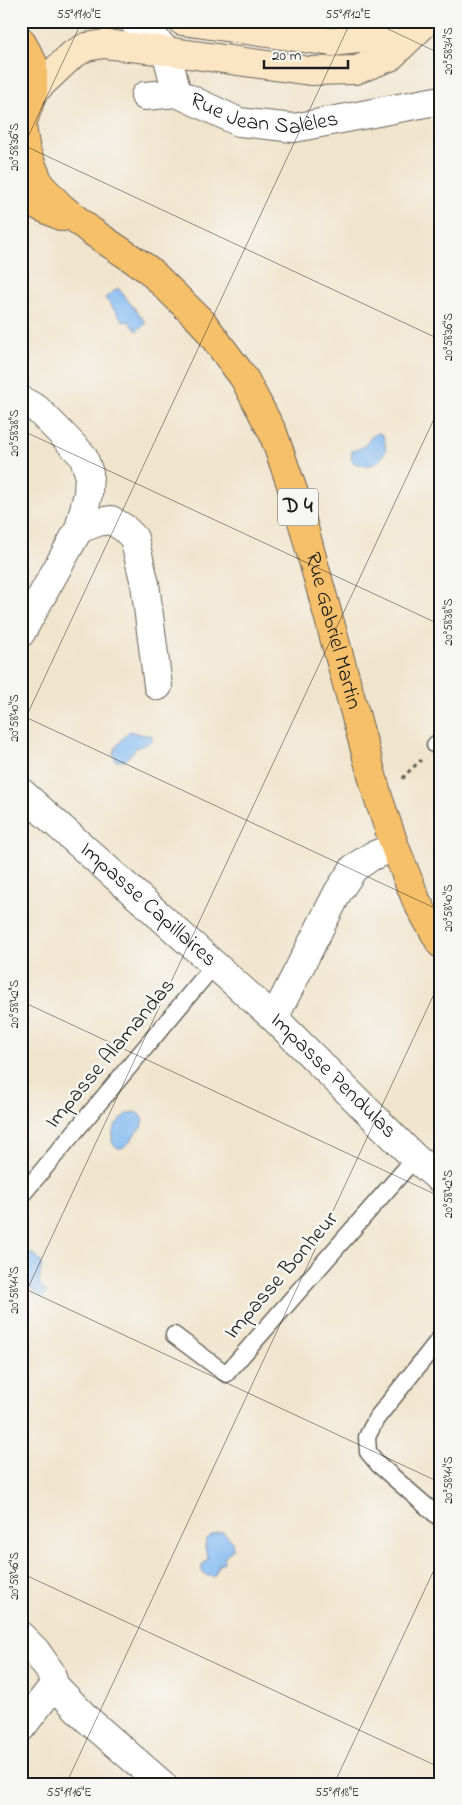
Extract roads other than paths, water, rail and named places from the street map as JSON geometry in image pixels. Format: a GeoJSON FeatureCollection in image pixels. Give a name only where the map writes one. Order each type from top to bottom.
{"type":"FeatureCollection","features":[{"type":"Feature","properties":{"kind":"main road"},"geometry":{"type":"LineString","coordinates":[[182,21],[332,42],[403,34],[426,22]]}},
{"type":"Feature","properties":{"kind":"main road"},"geometry":{"type":"LineString","coordinates":[[33,92],[72,55],[86,47],[104,44],[310,71],[356,70],[390,57],[426,22]]}},
{"type":"Feature","properties":{"kind":"main road"},"geometry":{"type":"LineString","coordinates":[[21,41],[33,63],[33,92],[22,126]]}},
{"type":"Feature","properties":{"kind":"main road","name":"Rue Gabriel Martin"},"geometry":{"type":"LineString","coordinates":[[22,126],[26,151],[40,185],[61,207],[91,231],[149,270],[204,323],[244,378],[273,433],[296,499],[378,797],[394,847],[418,902],[441,944]]}},
{"type":"Feature","properties":{"kind":"main road","name":"Rue Gabriel Martin"},"geometry":{"type":"LineString","coordinates":[[21,198],[91,231]]}},
{"type":"Feature","properties":{"kind":"street","name":"Rue Jean Salèles"},"geometry":{"type":"LineString","coordinates":[[133,21],[149,32],[166,51],[177,93],[239,122],[294,128],[441,100]]}},
{"type":"Feature","properties":{"kind":"street"},"geometry":{"type":"LineString","coordinates":[[145,96],[177,93]]}},
{"type":"Feature","properties":{"kind":"street"},"geometry":{"type":"LineString","coordinates":[[21,400],[37,408],[83,456],[88,473],[88,494],[79,529],[21,633]]}},
{"type":"Feature","properties":{"kind":"street"},"geometry":{"type":"LineString","coordinates":[[79,529],[98,522],[111,520],[124,528],[134,538],[145,584],[158,686]]}},
{"type":"Feature","properties":{"kind":"street","name":"Impasse Capillaires"},"geometry":{"type":"LineString","coordinates":[[21,792],[216,964],[274,1018]]}},
{"type":"Feature","properties":{"kind":"street","name":"Impasse Pendulas"},"geometry":{"type":"LineString","coordinates":[[394,847],[372,856],[354,868],[338,892],[274,1018],[415,1158],[441,1180]]}},
{"type":"Feature","properties":{"kind":"street"},"geometry":{"type":"LineString","coordinates":[[21,1636],[36,1651],[51,1673],[54,1686],[94,1725],[162,1784]]}},
{"type":"Feature","properties":{"kind":"street"},"geometry":{"type":"LineString","coordinates":[[21,1728],[54,1686]]}},
{"type":"Feature","properties":{"kind":"lane","name":"Impasse Alamandas"},"geometry":{"type":"LineString","coordinates":[[21,1196],[216,964]]}},
{"type":"Feature","properties":{"kind":"lane","name":"Impasse Bonheur"},"geometry":{"type":"LineString","coordinates":[[174,1335],[226,1374],[415,1158]]}},
{"type":"Feature","properties":{"kind":"lane"},"geometry":{"type":"LineString","coordinates":[[441,1337],[376,1419],[367,1437],[368,1452],[378,1464],[441,1519]]}},
{"type":"Feature","properties":{"kind":"water"},"geometry":{"type":"Polygon","coordinates":[[[118,288],[146,323],[137,331],[128,321],[124,322],[105,298],[118,288]]]}},
{"type":"Feature","properties":{"kind":"water"},"geometry":{"type":"Polygon","coordinates":[[[378,433],[383,435],[386,448],[379,460],[365,466],[351,460],[352,451],[363,447],[378,433]]]}},
{"type":"Feature","properties":{"kind":"water"},"geometry":{"type":"Polygon","coordinates":[[[130,731],[151,735],[153,739],[149,743],[136,748],[125,761],[116,761],[113,754],[130,731]]]}},
{"type":"Feature","properties":{"kind":"water"},"geometry":{"type":"Polygon","coordinates":[[[136,1112],[144,1120],[142,1127],[129,1143],[118,1149],[112,1142],[115,1127],[126,1115],[136,1112]]]}},
{"type":"Feature","properties":{"kind":"water"},"geometry":{"type":"Polygon","coordinates":[[[25,1251],[34,1255],[42,1264],[39,1282],[47,1292],[42,1298],[21,1281],[21,1253],[25,1251]]]}},
{"type":"Feature","properties":{"kind":"water"},"geometry":{"type":"Polygon","coordinates":[[[222,1532],[230,1539],[233,1549],[225,1556],[224,1562],[219,1564],[213,1577],[206,1575],[202,1571],[202,1566],[208,1558],[205,1544],[206,1540],[212,1535],[222,1532]]]}}]}
